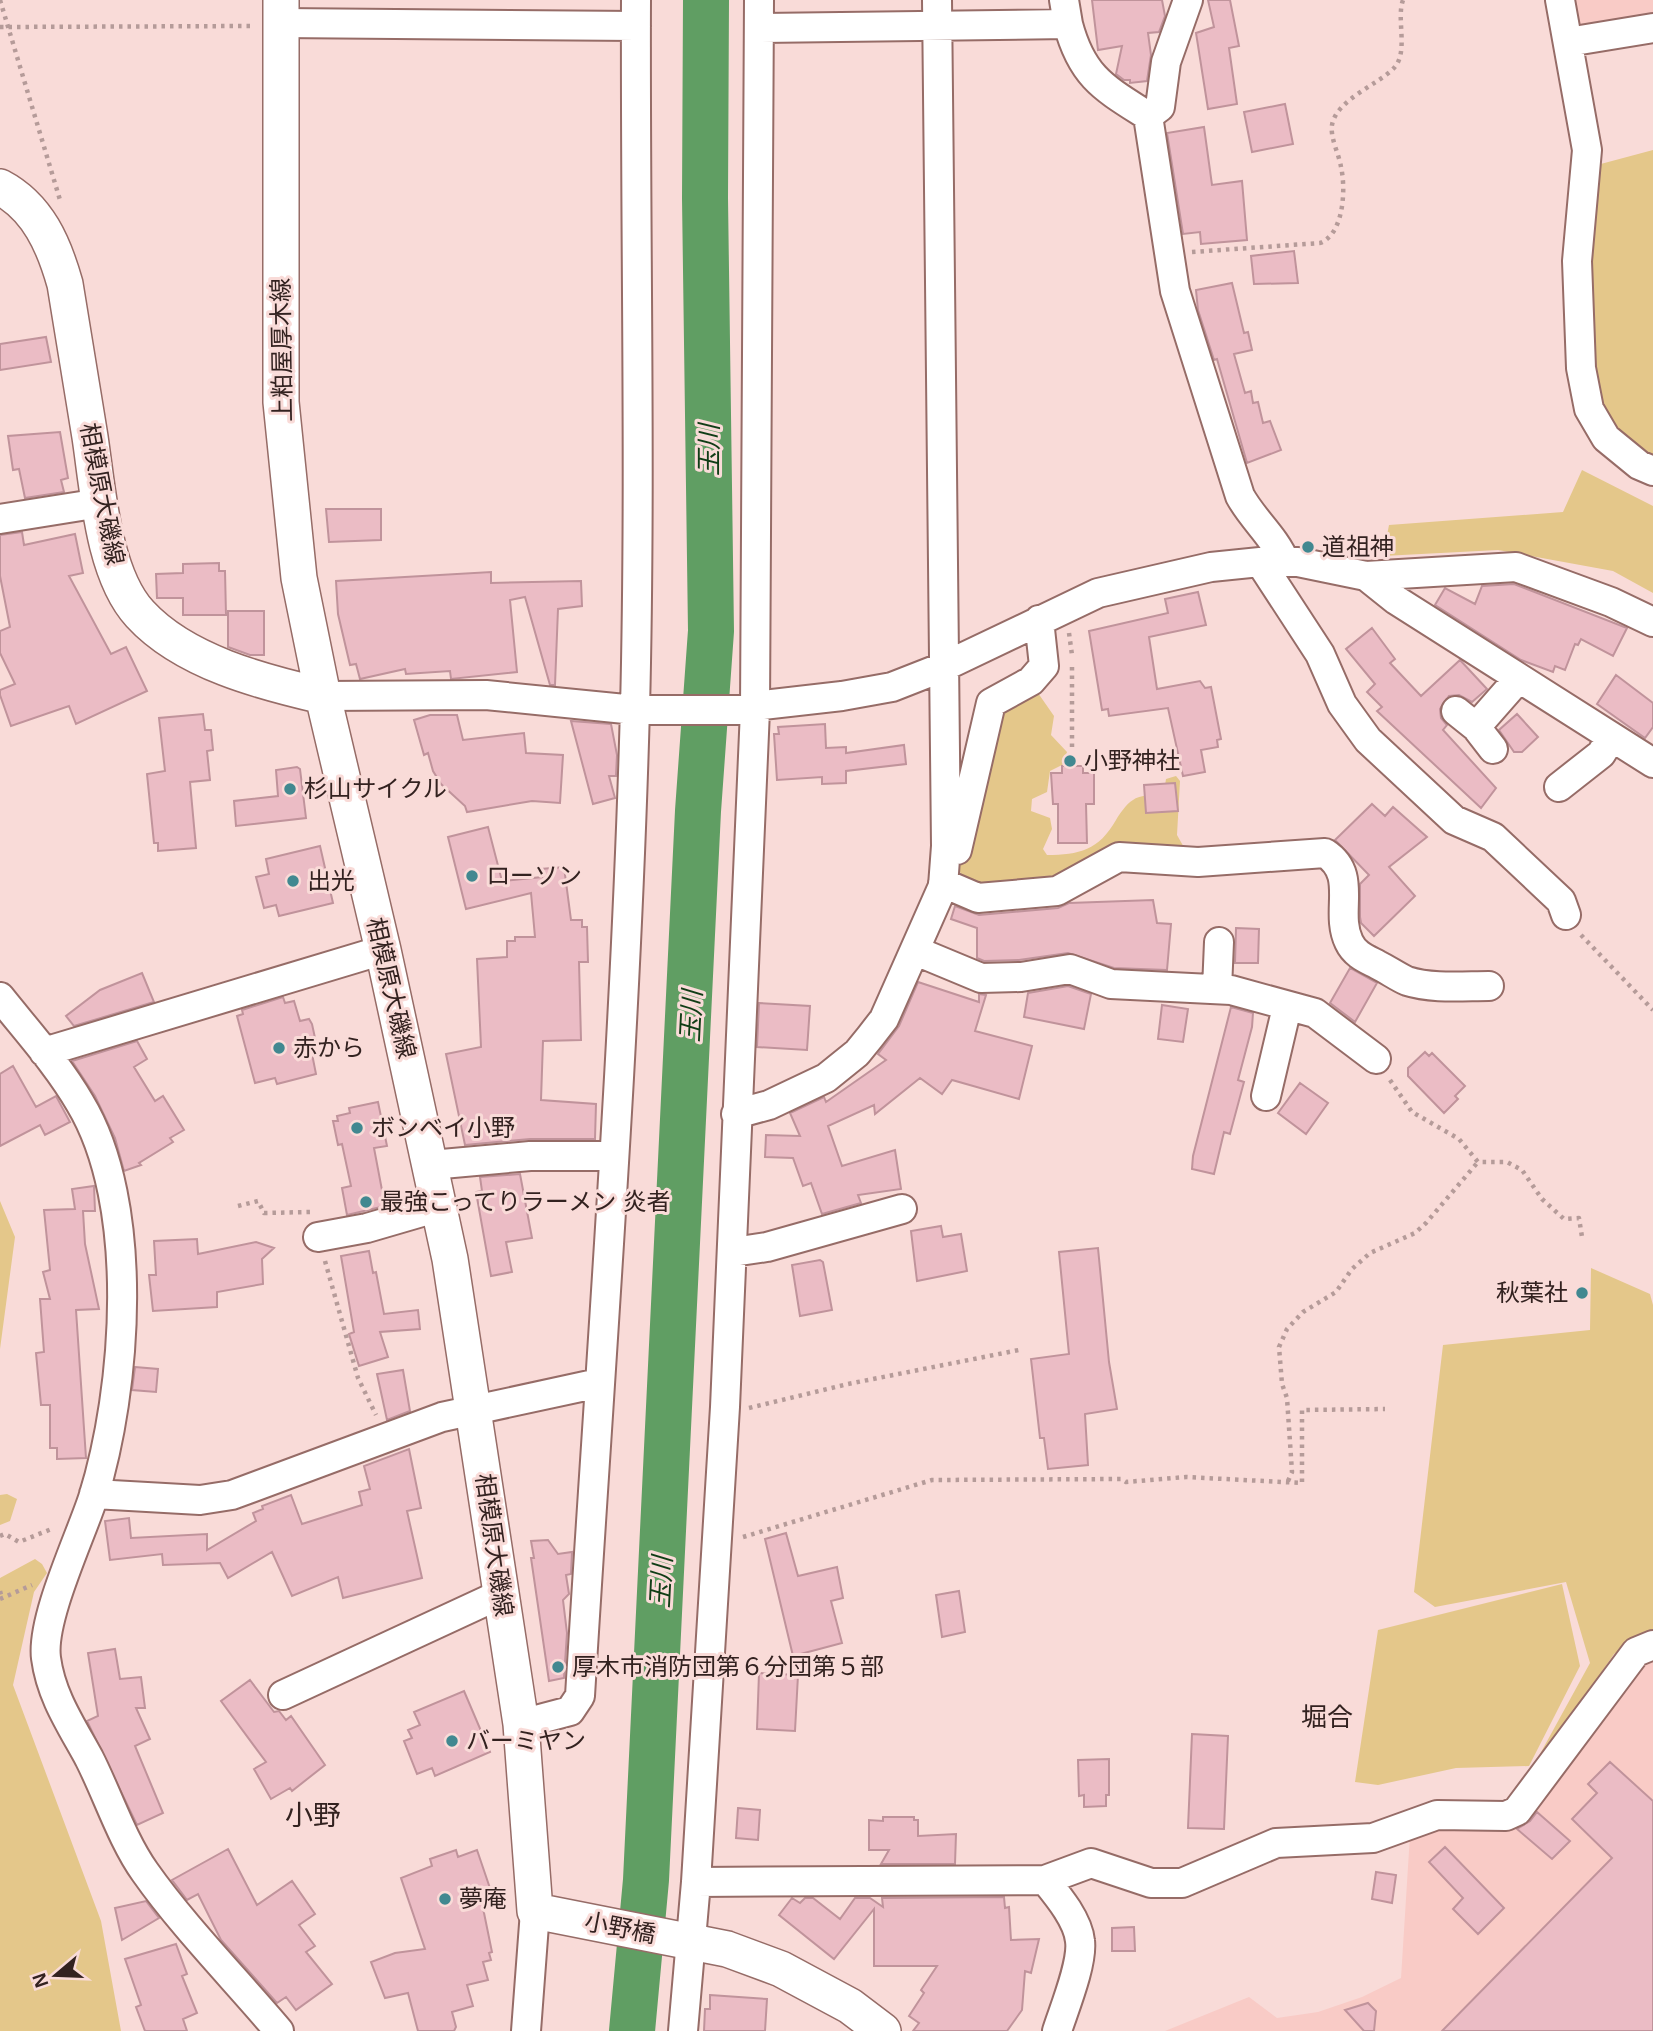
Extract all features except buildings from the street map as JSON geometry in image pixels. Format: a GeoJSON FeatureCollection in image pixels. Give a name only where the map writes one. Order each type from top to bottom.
{"type":"FeatureCollection","features":[{"type":"Feature","properties":{"kind":"main road","name":"上粕屋厚木線"},"geometry":{"type":"LineString","coordinates":[[281,12],[281,402],[299,578],[323,696]]}},
{"type":"Feature","properties":{"kind":"main road","name":"相模原大磯線"},"geometry":{"type":"LineString","coordinates":[[0,187],[33,214],[55,248],[65,284],[100,503],[117,573],[127,597],[141,615],[173,639],[248,678],[323,696],[383,950],[439,1207],[474,1409],[549,1914]]}},
{"type":"Feature","properties":{"kind":"main road","name":"小野橋"},"geometry":{"type":"LineString","coordinates":[[549,1914],[685,1940]]}},
{"type":"Feature","properties":{"kind":"main road"},"geometry":{"type":"LineString","coordinates":[[685,1940],[727,1949],[781,1969],[850,2006],[883,2031]]}},
{"type":"Feature","properties":{"kind":"street"},"geometry":{"type":"LineString","coordinates":[[683,2031],[685,1940],[696,1882],[733,1252],[751,708],[759,0]]}},
{"type":"Feature","properties":{"kind":"street"},"geometry":{"type":"LineString","coordinates":[[1148,116],[1160,107],[1166,62],[1188,0]]}},
{"type":"Feature","properties":{"kind":"street"},"geometry":{"type":"LineString","coordinates":[[1560,0],[1587,150],[1577,261],[1581,368],[1589,409],[1606,438],[1639,465],[1653,471]]}},
{"type":"Feature","properties":{"kind":"street"},"geometry":{"type":"LineString","coordinates":[[281,12],[636,13],[638,710],[614,1156],[580,1696],[570,1711],[521,1724]]}},
{"type":"Feature","properties":{"kind":"street"},"geometry":{"type":"LineString","coordinates":[[760,28],[937,13],[1066,12],[1081,63],[1098,82],[1148,116],[1175,291],[1240,496],[1279,548],[1273,562]]}},
{"type":"Feature","properties":{"kind":"street"},"geometry":{"type":"LineString","coordinates":[[937,13],[944,871]]}},
{"type":"Feature","properties":{"kind":"street"},"geometry":{"type":"LineString","coordinates":[[1568,42],[1653,28]]}},
{"type":"Feature","properties":{"kind":"street"},"geometry":{"type":"LineString","coordinates":[[0,519],[100,503]]}},
{"type":"Feature","properties":{"kind":"street"},"geometry":{"type":"LineString","coordinates":[[1273,562],[1342,704],[1368,740],[1454,821],[1493,837],[1561,901],[1566,915]]}},
{"type":"Feature","properties":{"kind":"street"},"geometry":{"type":"LineString","coordinates":[[323,696],[486,695],[638,710],[751,708],[842,696],[892,687],[943,667],[1098,593],[1211,567],[1273,562],[1366,576],[1516,567],[1611,602],[1653,622]]}},
{"type":"Feature","properties":{"kind":"street"},"geometry":{"type":"LineString","coordinates":[[1366,576],[1396,600],[1653,763]]}},
{"type":"Feature","properties":{"kind":"street"},"geometry":{"type":"LineString","coordinates":[[736,1115],[769,1105],[826,1078],[857,1053],[884,1019],[916,951],[944,871],[956,851],[991,703],[1031,681],[1044,666],[1050,614]]}},
{"type":"Feature","properties":{"kind":"street"},"geometry":{"type":"LineString","coordinates":[[1475,729],[1519,678]]}},
{"type":"Feature","properties":{"kind":"street"},"geometry":{"type":"LineString","coordinates":[[1559,787],[1601,754],[1611,737]]}},
{"type":"Feature","properties":{"kind":"street"},"geometry":{"type":"LineString","coordinates":[[944,871],[978,898],[1057,891],[1119,857],[1198,862],[1325,853],[1334,858],[1346,879],[1344,913],[1348,941],[1357,954],[1408,981],[1452,986],[1489,986]]}},
{"type":"Feature","properties":{"kind":"street"},"geometry":{"type":"LineString","coordinates":[[1217,989],[1219,942]]}},
{"type":"Feature","properties":{"kind":"street"},"geometry":{"type":"LineString","coordinates":[[44,1052],[383,950]]}},
{"type":"Feature","properties":{"kind":"street"},"geometry":{"type":"LineString","coordinates":[[916,951],[981,978],[1021,977],[1070,969],[1111,984],[1231,990],[1315,1013],[1376,1059]]}},
{"type":"Feature","properties":{"kind":"street"},"geometry":{"type":"LineString","coordinates":[[0,997],[81,1104],[104,1160],[121,1265],[121,1352],[114,1406],[94,1494],[48,1626],[45,1654],[50,1682],[60,1709],[100,1780],[144,1871],[279,2031]]}},
{"type":"Feature","properties":{"kind":"street"},"geometry":{"type":"LineString","coordinates":[[1266,1096],[1287,1007]]}},
{"type":"Feature","properties":{"kind":"street"},"geometry":{"type":"LineString","coordinates":[[431,1165],[530,1156],[614,1156]]}},
{"type":"Feature","properties":{"kind":"street"},"geometry":{"type":"LineString","coordinates":[[318,1237],[367,1228],[439,1207]]}},
{"type":"Feature","properties":{"kind":"street"},"geometry":{"type":"LineString","coordinates":[[733,1252],[782,1243],[902,1209]]}},
{"type":"Feature","properties":{"kind":"street"},"geometry":{"type":"LineString","coordinates":[[94,1494],[200,1500],[232,1495],[474,1409],[599,1383]]}},
{"type":"Feature","properties":{"kind":"street"},"geometry":{"type":"LineString","coordinates":[[283,1695],[501,1594]]}},
{"type":"Feature","properties":{"kind":"street"},"geometry":{"type":"LineString","coordinates":[[696,1882],[1045,1880],[1091,1863],[1151,1883],[1182,1883],[1276,1843],[1373,1838],[1437,1815],[1506,1816],[1517,1811],[1636,1652],[1653,1645]]}},
{"type":"Feature","properties":{"kind":"street"},"geometry":{"type":"LineString","coordinates":[[1045,1880],[1064,1904],[1080,1941],[1072,1985],[1057,2031]]}},
{"type":"Feature","properties":{"kind":"street"},"geometry":{"type":"LineString","coordinates":[[526,2031],[549,1914]]}},
{"type":"Feature","properties":{"kind":"path"},"geometry":{"type":"LineString","coordinates":[[0,0],[63,211],[48,238]]}},
{"type":"Feature","properties":{"kind":"path"},"geometry":{"type":"LineString","coordinates":[[1168,253],[1320,243],[1330,239],[1338,226],[1343,188],[1332,125],[1339,111],[1396,66],[1400,52],[1403,0]]}},
{"type":"Feature","properties":{"kind":"path"},"geometry":{"type":"LineString","coordinates":[[0,27],[281,12]]}},
{"type":"Feature","properties":{"kind":"path"},"geometry":{"type":"LineString","coordinates":[[1050,614],[1072,639],[1072,750]]}},
{"type":"Feature","properties":{"kind":"path"},"geometry":{"type":"LineString","coordinates":[[1566,915],[1577,931],[1653,1010]]}},
{"type":"Feature","properties":{"kind":"path"},"geometry":{"type":"LineString","coordinates":[[1376,1059],[1412,1112],[1459,1139],[1478,1162]]}},
{"type":"Feature","properties":{"kind":"path"},"geometry":{"type":"LineString","coordinates":[[1288,1481],[1292,1472],[1287,1398],[1282,1384],[1279,1347],[1287,1329],[1303,1312],[1336,1293],[1352,1269],[1370,1253],[1415,1233],[1478,1162],[1507,1162],[1522,1170],[1542,1199],[1563,1219],[1579,1218],[1582,1237]]}},
{"type":"Feature","properties":{"kind":"path"},"geometry":{"type":"LineString","coordinates":[[238,1206],[258,1200],[264,1213],[309,1210],[358,1378],[384,1439]]}},
{"type":"Feature","properties":{"kind":"path"},"geometry":{"type":"LineString","coordinates":[[725,1407],[749,1408],[848,1384],[1019,1350]]}},
{"type":"Feature","properties":{"kind":"path"},"geometry":{"type":"LineString","coordinates":[[717,1536],[740,1537],[932,1479],[1121,1479],[1126,1482],[1186,1477],[1302,1483],[1301,1410],[1385,1409]]}},
{"type":"Feature","properties":{"kind":"path"},"geometry":{"type":"LineString","coordinates":[[0,1536],[5,1534],[19,1542],[58,1527]]}},
{"type":"Feature","properties":{"kind":"path"},"geometry":{"type":"LineString","coordinates":[[0,1591],[2,1598]]}},
{"type":"Feature","properties":{"kind":"shaded area"},"geometry":{"type":"Polygon","coordinates":[[[1570,0],[1653,0],[1653,15],[1579,28],[1570,0]]]}},
{"type":"Feature","properties":{"kind":"shaded area"},"geometry":{"type":"Polygon","coordinates":[[[1653,150],[1653,464],[1642,461],[1598,408],[1586,271],[1597,165],[1653,150]]]}},
{"type":"Feature","properties":{"kind":"shaded area"},"geometry":{"type":"Polygon","coordinates":[[[1582,470],[1653,506],[1653,593],[1613,571],[1498,550],[1383,556],[1389,525],[1563,512],[1582,470]]]}},
{"type":"Feature","properties":{"kind":"shaded area"},"geometry":{"type":"Polygon","coordinates":[[[1038,693],[1054,716],[1051,735],[1067,752],[1064,764],[1050,771],[1047,792],[1032,799],[1031,811],[1050,818],[1052,829],[1043,849],[1047,855],[1069,854],[1087,849],[1103,838],[1130,802],[1139,797],[1164,792],[1166,779],[1176,776],[1180,781],[1177,835],[1186,851],[1067,870],[1038,886],[967,886],[955,862],[981,707],[1038,693]]]}},
{"type":"Feature","properties":{"kind":"shaded area"},"geometry":{"type":"Polygon","coordinates":[[[0,1201],[15,1237],[0,1349],[0,1201]]]}},
{"type":"Feature","properties":{"kind":"shaded area"},"geometry":{"type":"Polygon","coordinates":[[[1591,1268],[1650,1294],[1653,1305],[1653,1629],[1614,1654],[1542,1760],[1540,1754],[1590,1663],[1566,1582],[1435,1607],[1414,1592],[1443,1345],[1590,1330],[1591,1268]]]}},
{"type":"Feature","properties":{"kind":"shaded area"},"geometry":{"type":"Polygon","coordinates":[[[7,1494],[17,1499],[10,1521],[0,1525],[0,1495],[7,1494]]]}},
{"type":"Feature","properties":{"kind":"shaded area"},"geometry":{"type":"Polygon","coordinates":[[[35,1559],[47,1573],[34,1592],[13,1685],[101,1921],[121,2031],[0,2031],[0,1578],[35,1559]]]}},
{"type":"Feature","properties":{"kind":"shaded area"},"geometry":{"type":"Polygon","coordinates":[[[1562,1584],[1580,1666],[1529,1766],[1456,1768],[1378,1785],[1355,1782],[1378,1630],[1562,1584]]]}},
{"type":"Feature","properties":{"kind":"shaded area"},"geometry":{"type":"Polygon","coordinates":[[[1653,1651],[1653,2031],[1165,2031],[1249,1997],[1277,2018],[1318,2012],[1362,1997],[1401,1978],[1410,1835],[1434,1822],[1508,1819],[1653,1651]]]}},
{"type":"Feature","properties":{"kind":"waterway","name":"玉川"},"geometry":{"type":"LineString","coordinates":[[632,2031],[646,1880],[698,811],[711,631],[705,198],[706,0]]}},
{"type":"Feature","properties":{"kind":"place","name":"道祖神"},"geometry":{"type":"Point","coordinates":[1308,547]}},
{"type":"Feature","properties":{"kind":"place","name":"小野神社"},"geometry":{"type":"Point","coordinates":[1070,761]}},
{"type":"Feature","properties":{"kind":"place","name":"杉山サイクル"},"geometry":{"type":"Point","coordinates":[290,789]}},
{"type":"Feature","properties":{"kind":"place","name":"ローソン"},"geometry":{"type":"Point","coordinates":[472,876]}},
{"type":"Feature","properties":{"kind":"place","name":"出光"},"geometry":{"type":"Point","coordinates":[293,881]}},
{"type":"Feature","properties":{"kind":"place","name":"赤から"},"geometry":{"type":"Point","coordinates":[279,1048]}},
{"type":"Feature","properties":{"kind":"place","name":"ボンベイ小野"},"geometry":{"type":"Point","coordinates":[357,1128]}},
{"type":"Feature","properties":{"kind":"place","name":"最強こってりラーメン 炎者"},"geometry":{"type":"Point","coordinates":[366,1202]}},
{"type":"Feature","properties":{"kind":"place","name":"秋葉社"},"geometry":{"type":"Point","coordinates":[1582,1293]}},
{"type":"Feature","properties":{"kind":"place","name":"厚木市消防団第６分団第５部"},"geometry":{"type":"Point","coordinates":[558,1667]}},
{"type":"Feature","properties":{"kind":"place","name":"バーミヤン"},"geometry":{"type":"Point","coordinates":[452,1741]}},
{"type":"Feature","properties":{"kind":"place","name":"夢庵"},"geometry":{"type":"Point","coordinates":[445,1899]}},
{"type":"Feature","properties":{"kind":"district","name":"堀合"},"geometry":{"type":"Point","coordinates":[1327,1717]}},
{"type":"Feature","properties":{"kind":"district","name":"小野"},"geometry":{"type":"Point","coordinates":[313,1815]}}]}
